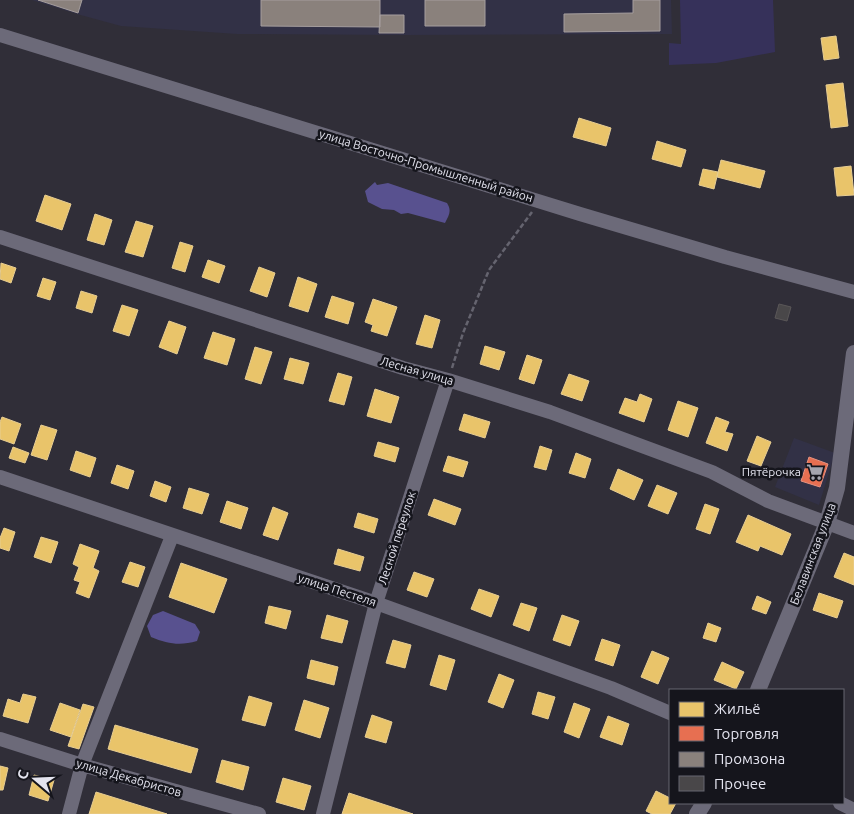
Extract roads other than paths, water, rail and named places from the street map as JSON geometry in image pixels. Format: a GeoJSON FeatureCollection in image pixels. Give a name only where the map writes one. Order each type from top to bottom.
{"type":"FeatureCollection","features":[{"type":"Feature","properties":{"kind":"main road","name":"Белавинская улица"},"geometry":{"type":"LineString","coordinates":[[758,689],[827,523],[839,479],[854,353]]}},
{"type":"Feature","properties":{"kind":"street","name":"улица Восточно-Промышленный район"},"geometry":{"type":"LineString","coordinates":[[0,35],[715,254],[854,292]]}},
{"type":"Feature","properties":{"kind":"street","name":"Лесная улица"},"geometry":{"type":"LineString","coordinates":[[0,237],[403,368],[550,412],[712,472],[768,501],[854,533]]}},
{"type":"Feature","properties":{"kind":"street","name":"Лесной переулок"},"geometry":{"type":"LineString","coordinates":[[322,814],[376,603],[448,380]]}},
{"type":"Feature","properties":{"kind":"street","name":"улица Пестеля"},"geometry":{"type":"LineString","coordinates":[[0,477],[376,603],[611,688],[669,713]]}},
{"type":"Feature","properties":{"kind":"street"},"geometry":{"type":"LineString","coordinates":[[69,814],[82,765],[172,536]]}},
{"type":"Feature","properties":{"kind":"street","name":"улица Декабристов"},"geometry":{"type":"LineString","coordinates":[[0,739],[82,765],[259,814]]}},
{"type":"Feature","properties":{"kind":"street"},"geometry":{"type":"LineString","coordinates":[[842,804],[854,810]]}},
{"type":"Feature","properties":{"kind":"place","name":"Пятёрочка"},"geometry":{"type":"Point","coordinates":[815,472]}}]}
